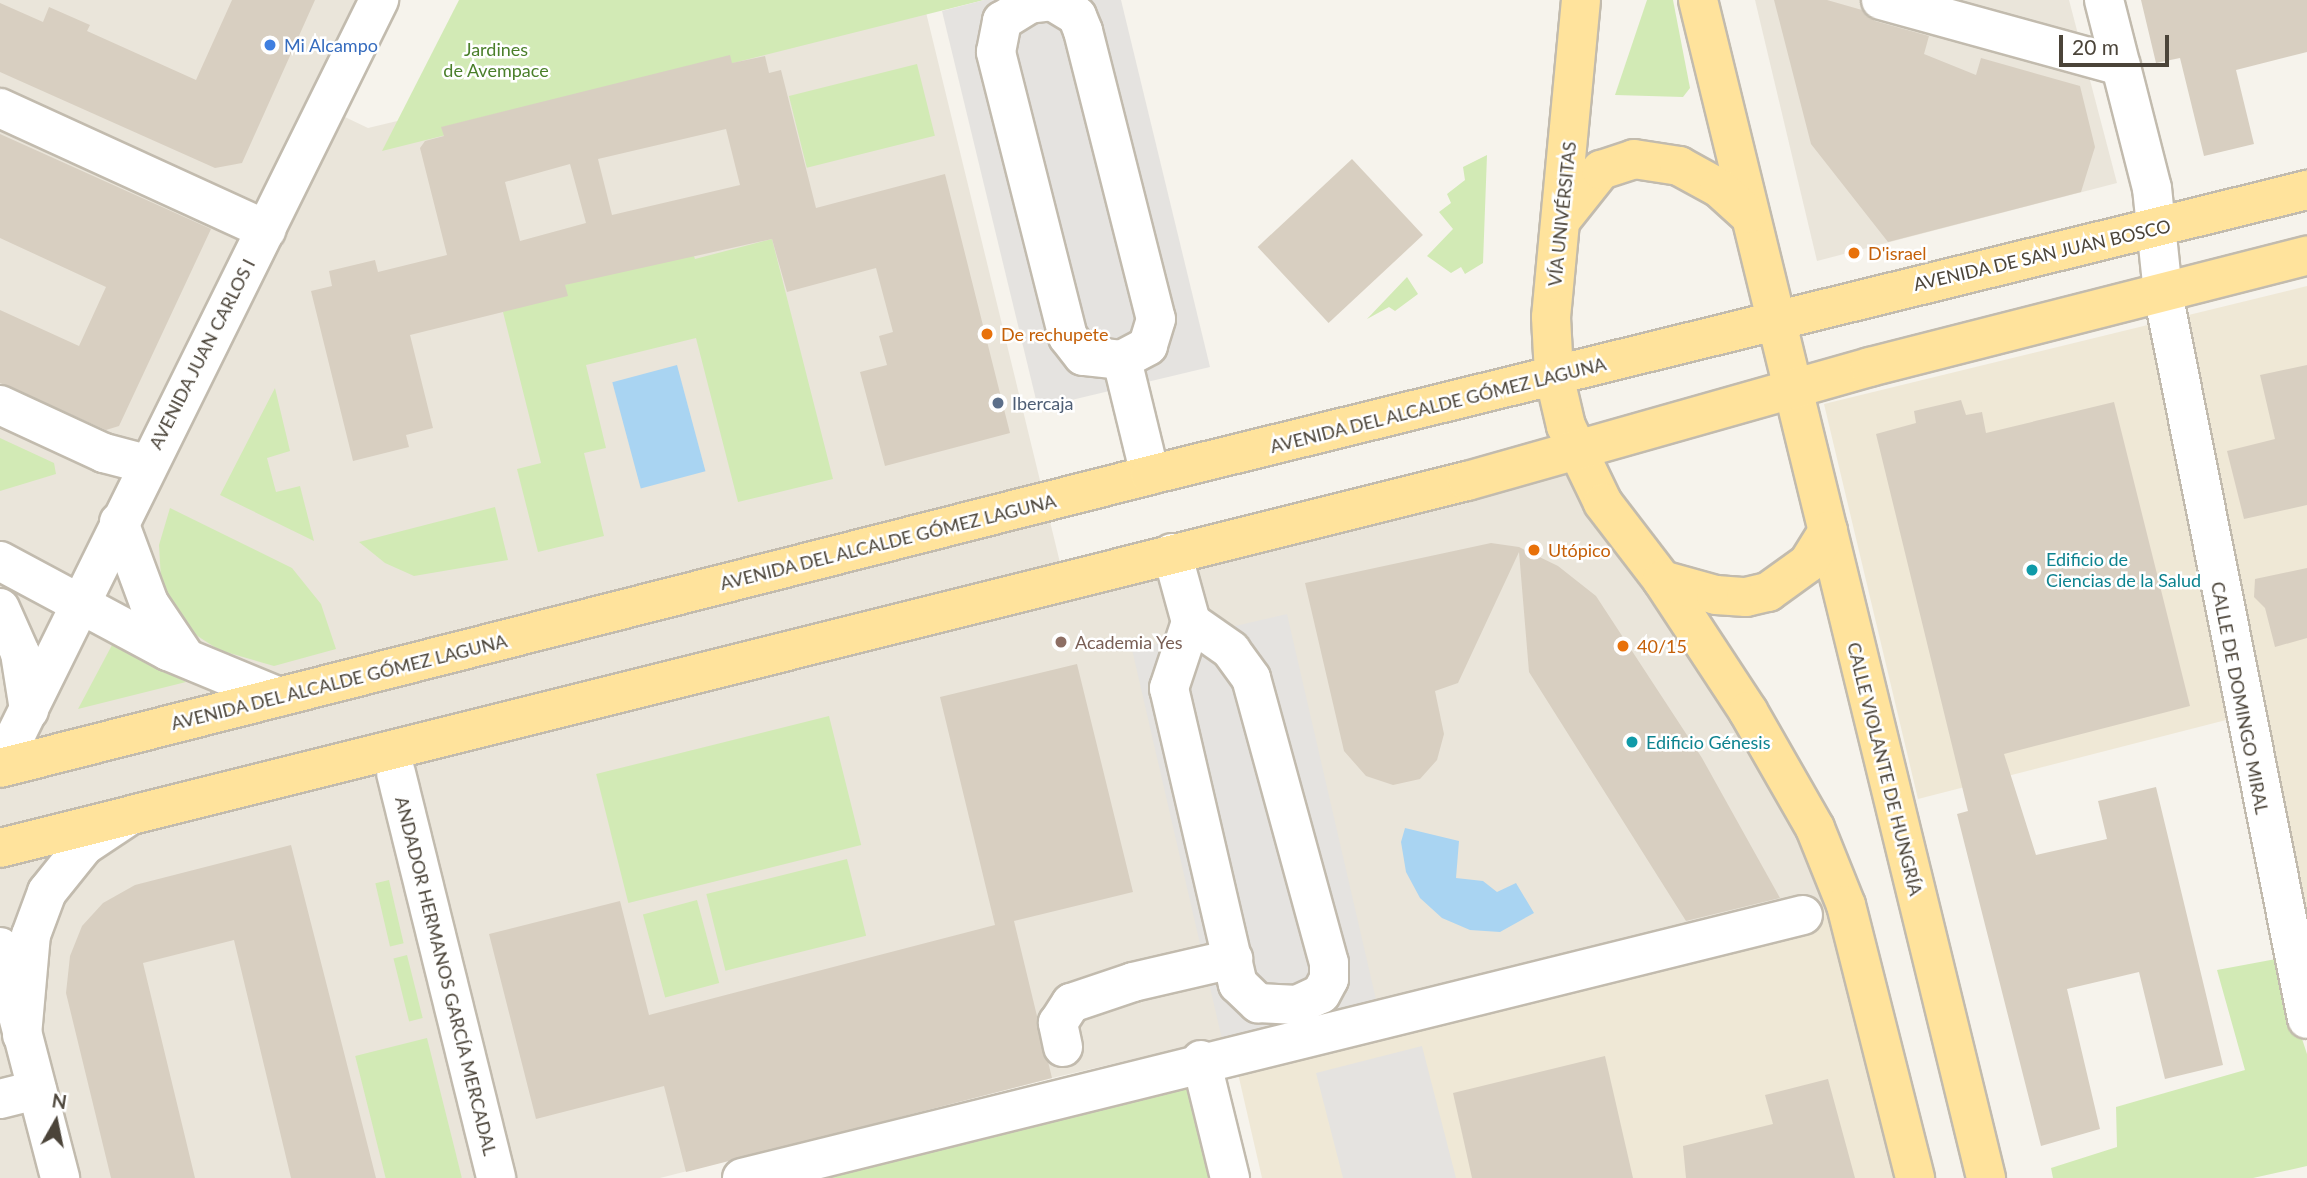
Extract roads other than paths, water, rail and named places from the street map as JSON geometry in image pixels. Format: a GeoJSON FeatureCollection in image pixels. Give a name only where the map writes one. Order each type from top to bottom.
{"type":"FeatureCollection","features":[{"type":"Feature","properties":{"kind":"main road","name":"VÍA UNIVÉRSITAS"},"geometry":{"type":"LineString","coordinates":[[1570,437],[1554,375],[1551,317],[1581,0]]}},
{"type":"Feature","properties":{"kind":"main road"},"geometry":{"type":"LineString","coordinates":[[1698,0],[1748,214],[1791,375]]}},
{"type":"Feature","properties":{"kind":"main road"},"geometry":{"type":"LineString","coordinates":[[1562,220],[1601,170],[1633,159],[1679,166],[1719,188],[1748,214]]}},
{"type":"Feature","properties":{"kind":"main road","name":"AVENIDA DE SAN JUAN BOSCO"},"geometry":{"type":"LineString","coordinates":[[1777,318],[2307,190]]}},
{"type":"Feature","properties":{"kind":"main road"},"geometry":{"type":"LineString","coordinates":[[0,848],[1468,481],[1570,437],[1791,375],[2163,293],[2307,256]]}},
{"type":"Feature","properties":{"kind":"main road","name":"AVENIDA DEL ALCALDE GÓMEZ LAGUNA"},"geometry":{"type":"LineString","coordinates":[[0,767],[1777,318]]}},
{"type":"Feature","properties":{"kind":"main road","name":"CALLE VIOLANTE DE HUNGRÍA"},"geometry":{"type":"LineString","coordinates":[[1791,375],[1986,1178]]}},
{"type":"Feature","properties":{"kind":"main road"},"geometry":{"type":"LineString","coordinates":[[1570,437],[1607,509],[1662,580],[1793,782],[1832,866],[1915,1178]]}},
{"type":"Feature","properties":{"kind":"main road"},"geometry":{"type":"LineString","coordinates":[[1662,580],[1716,595],[1746,597],[1768,592],[1808,563],[1828,531]]}},
{"type":"Feature","properties":{"kind":"street","name":"AVENIDA JUAN CARLOS I"},"geometry":{"type":"LineString","coordinates":[[0,767],[146,464],[266,230],[379,0]]}},
{"type":"Feature","properties":{"kind":"street"},"geometry":{"type":"LineString","coordinates":[[1881,0],[2121,66]]}},
{"type":"Feature","properties":{"kind":"street","name":"CALLE DE DOMINGO MIRAL"},"geometry":{"type":"LineString","coordinates":[[2104,0],[2152,188],[2154,228],[2163,293],[2299,942],[2307,1018]]}},
{"type":"Feature","properties":{"kind":"street"},"geometry":{"type":"LineString","coordinates":[[1052,2],[1067,8],[1083,30],[1156,319],[1148,346],[1122,360],[1083,356],[1068,337],[996,52],[1002,21],[1029,4],[1052,2]]}},
{"type":"Feature","properties":{"kind":"street"},"geometry":{"type":"LineString","coordinates":[[0,108],[266,230]]}},
{"type":"Feature","properties":{"kind":"street"},"geometry":{"type":"LineString","coordinates":[[1122,360],[1150,475]]}},
{"type":"Feature","properties":{"kind":"street"},"geometry":{"type":"LineString","coordinates":[[0,405],[104,453],[146,464]]}},
{"type":"Feature","properties":{"kind":"street"},"geometry":{"type":"LineString","coordinates":[[119,522],[149,603],[184,655]]}},
{"type":"Feature","properties":{"kind":"street"},"geometry":{"type":"LineString","coordinates":[[1172,553],[1191,622],[1169,688],[1233,959],[1247,995],[1273,1008],[1312,1000],[1329,979],[1251,678],[1231,650],[1191,622]]}},
{"type":"Feature","properties":{"kind":"street"},"geometry":{"type":"LineString","coordinates":[[0,561],[78,604],[279,697]]}},
{"type":"Feature","properties":{"kind":"street"},"geometry":{"type":"LineString","coordinates":[[0,608],[20,653],[29,710]]}},
{"type":"Feature","properties":{"kind":"street","name":"ANDADOR HERMANOS GARCÍA MERCADAL"},"geometry":{"type":"LineString","coordinates":[[396,774],[496,1178]]}},
{"type":"Feature","properties":{"kind":"street"},"geometry":{"type":"LineString","coordinates":[[22,1035],[31,935],[47,892],[84,846],[136,813]]}},
{"type":"Feature","properties":{"kind":"street"},"geometry":{"type":"LineString","coordinates":[[742,1178],[1201,1060],[1803,915]]}},
{"type":"Feature","properties":{"kind":"street"},"geometry":{"type":"LineString","coordinates":[[0,947],[60,1178]]}},
{"type":"Feature","properties":{"kind":"street"},"geometry":{"type":"LineString","coordinates":[[1063,1047],[1058,1023],[1071,1003],[1133,982],[1233,959]]}},
{"type":"Feature","properties":{"kind":"street"},"geometry":{"type":"LineString","coordinates":[[1201,1060],[1230,1178]]}},
{"type":"Feature","properties":{"kind":"street"},"geometry":{"type":"LineString","coordinates":[[0,1099],[37,1090]]}},
{"type":"Feature","properties":{"kind":"water"},"geometry":{"type":"Polygon","coordinates":[[[677,365],[705,471],[641,489],[612,382],[677,365]]]}},
{"type":"Feature","properties":{"kind":"water"},"geometry":{"type":"Polygon","coordinates":[[[1405,828],[1459,841],[1456,878],[1483,881],[1497,892],[1516,883],[1534,913],[1500,932],[1470,930],[1442,918],[1420,898],[1406,872],[1401,842],[1405,828]]]}},
{"type":"Feature","properties":{"kind":"place","name":"Mi Alcampo"},"geometry":{"type":"Point","coordinates":[270,45]}},
{"type":"Feature","properties":{"kind":"place","name":"D'israel"},"geometry":{"type":"Point","coordinates":[1854,253]}},
{"type":"Feature","properties":{"kind":"place","name":"De rechupete"},"geometry":{"type":"Point","coordinates":[987,334]}},
{"type":"Feature","properties":{"kind":"place","name":"Ibercaja"},"geometry":{"type":"Point","coordinates":[998,403]}},
{"type":"Feature","properties":{"kind":"place","name":"Utópico"},"geometry":{"type":"Point","coordinates":[1534,550]}},
{"type":"Feature","properties":{"kind":"place","name":"Edificio de Ciencias de la Salud"},"geometry":{"type":"Point","coordinates":[2032,570]}},
{"type":"Feature","properties":{"kind":"place","name":"Academia Yes"},"geometry":{"type":"Point","coordinates":[1061,642]}},
{"type":"Feature","properties":{"kind":"place","name":"40/15"},"geometry":{"type":"Point","coordinates":[1623,646]}},
{"type":"Feature","properties":{"kind":"place","name":"Edificio Génesis"},"geometry":{"type":"Point","coordinates":[1632,742]}},
{"type":"Feature","properties":{"kind":"park label","name":"Jardines de Avempace"},"geometry":{"type":"Point","coordinates":[496,60]}}]}
